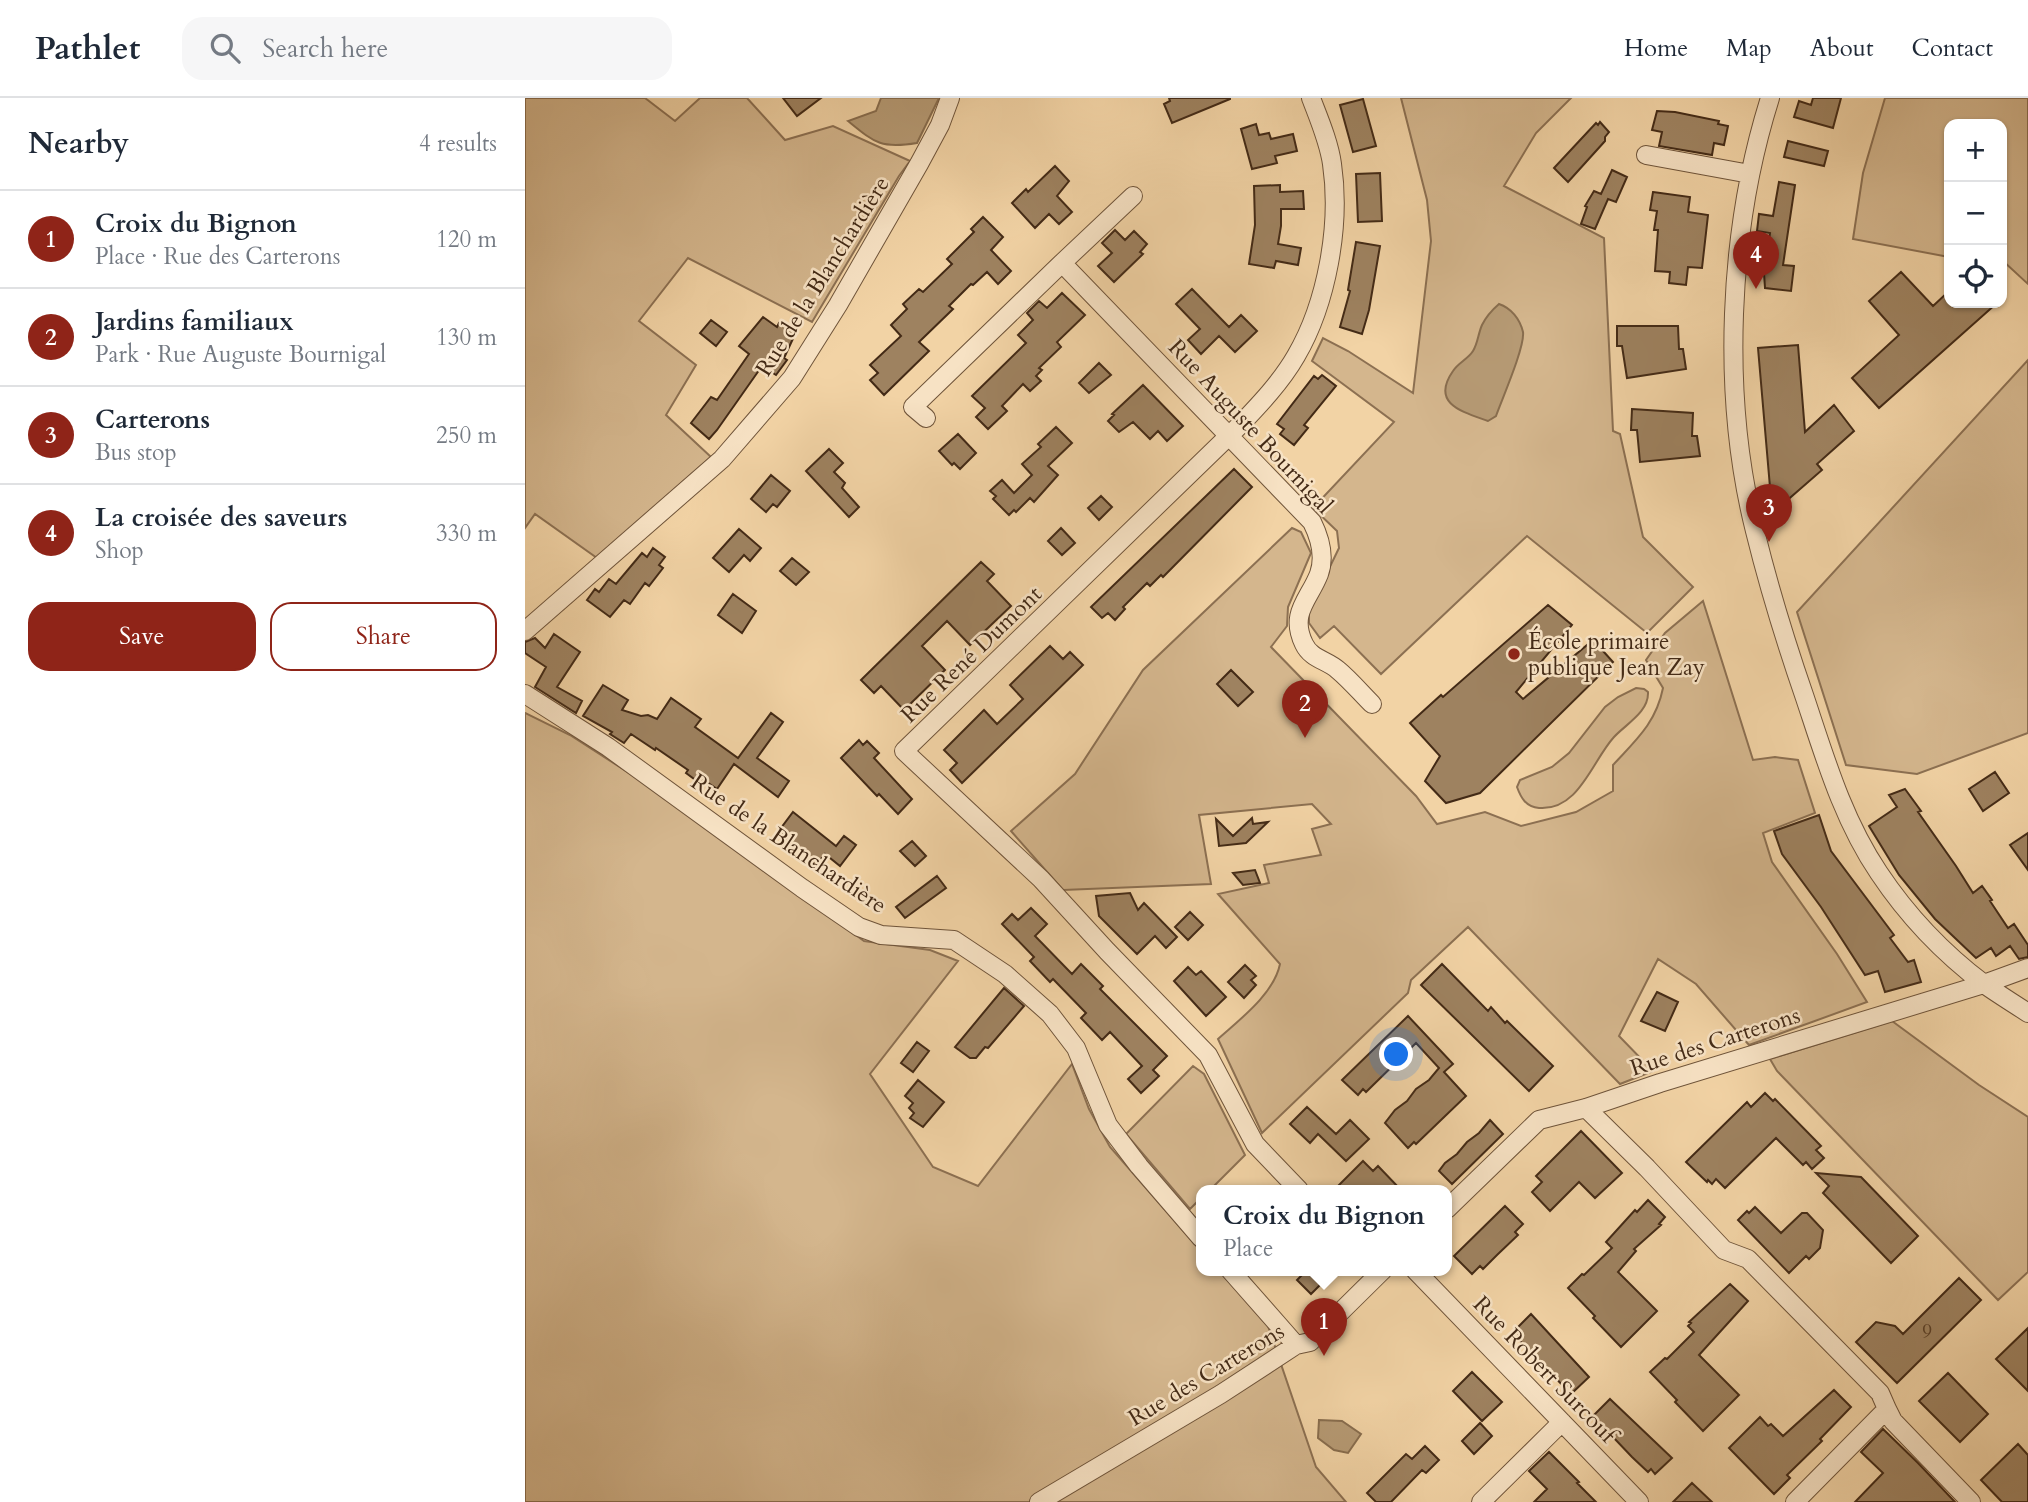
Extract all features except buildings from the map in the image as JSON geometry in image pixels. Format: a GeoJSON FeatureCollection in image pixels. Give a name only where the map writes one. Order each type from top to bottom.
{"type":"FeatureCollection","features":[{"type":"Feature","properties":{"kind":"street","name":"Rue de la Blanchardière"},"geometry":{"type":"LineString","coordinates":[[525,631],[723,459],[783,388],[838,305],[919,164],[940,125],[950,98]]}},
{"type":"Feature","properties":{"kind":"street","name":"Rue René Dumont"},"geometry":{"type":"LineString","coordinates":[[1294,1185],[1255,1144],[1208,1055],[1041,879],[904,751],[1229,437],[1270,393],[1295,358],[1309,331],[1323,289],[1334,210],[1332,163],[1311,98]]}},
{"type":"Feature","properties":{"kind":"street"},"geometry":{"type":"LineString","coordinates":[[1770,98],[1750,174],[1738,262],[1733,335],[1736,412],[1754,529],[1785,639],[1830,772],[1852,827],[1879,873],[1912,917],[1943,949],[1984,984],[2028,1013]]}},
{"type":"Feature","properties":{"kind":"street"},"geometry":{"type":"LineString","coordinates":[[1646,155],[1750,174]]}},
{"type":"Feature","properties":{"kind":"street"},"geometry":{"type":"LineString","coordinates":[[926,418],[913,407],[1133,196]]}},
{"type":"Feature","properties":{"kind":"street","name":"Rue Auguste Bournigal"},"geometry":{"type":"LineString","coordinates":[[1062,263],[1312,522],[1322,551],[1320,572],[1301,607],[1298,624],[1304,645],[1320,661],[1336,668],[1372,704]]}},
{"type":"Feature","properties":{"kind":"street","name":"Rue de la Blanchardière"},"geometry":{"type":"LineString","coordinates":[[525,694],[608,747],[859,927],[881,935],[954,940],[1005,974],[1050,1014],[1076,1048],[1108,1125],[1139,1166],[1196,1231]]}},
{"type":"Feature","properties":{"kind":"street","name":"Rue des Carterons"},"geometry":{"type":"LineString","coordinates":[[1452,1204],[1539,1119],[1586,1108],[2028,968]]}},
{"type":"Feature","properties":{"kind":"street"},"geometry":{"type":"LineString","coordinates":[[1586,1108],[1724,1250],[1748,1259],[1880,1393],[1893,1421],[1971,1502]]}},
{"type":"Feature","properties":{"kind":"street"},"geometry":{"type":"LineString","coordinates":[[1235,1276],[1296,1345]]}},
{"type":"Feature","properties":{"kind":"street","name":"Rue des Carterons"},"geometry":{"type":"LineString","coordinates":[[1039,1502],[1221,1394],[1296,1345],[1310,1342],[1375,1276]]}},
{"type":"Feature","properties":{"kind":"street","name":"Rue Robert Surcouf"},"geometry":{"type":"LineString","coordinates":[[1421,1276],[1639,1502]]}},
{"type":"Feature","properties":{"kind":"street"},"geometry":{"type":"LineString","coordinates":[[1795,1502],[1888,1409]]}},
{"type":"Feature","properties":{"kind":"street"},"geometry":{"type":"LineString","coordinates":[[1482,1502],[1562,1423]]}},
{"type":"Feature","properties":{"kind":"shaded area"},"geometry":{"type":"Polygon","coordinates":[[[525,98],[645,98],[675,121],[700,98],[747,98],[785,140],[833,126],[910,161],[812,322],[688,258],[639,321],[696,365],[666,415],[711,457],[597,558],[535,514],[525,528],[525,98]]]}},
{"type":"Feature","properties":{"kind":"shaded area"},"geometry":{"type":"Polygon","coordinates":[[[881,98],[939,98],[917,143],[895,145],[872,139],[848,121],[876,111],[881,98]]]}},
{"type":"Feature","properties":{"kind":"shaded area"},"geometry":{"type":"Polygon","coordinates":[[[1401,98],[1571,98],[1536,133],[1504,186],[1604,238],[1613,431],[1620,434],[1643,537],[1693,587],[1647,633],[1527,536],[1381,674],[1334,626],[1320,638],[1309,623],[1309,610],[1339,548],[1337,531],[1313,508],[1394,422],[1312,361],[1323,338],[1413,393],[1431,241],[1427,200],[1401,98]]]}},
{"type":"Feature","properties":{"kind":"shaded area"},"geometry":{"type":"Polygon","coordinates":[[[1885,98],[2028,98],[2028,284],[2007,265],[2007,119],[1944,119],[1944,256],[1853,239],[1863,173],[1885,98]]]}},
{"type":"Feature","properties":{"kind":"shaded area"},"geometry":{"type":"Polygon","coordinates":[[[1499,304],[1517,318],[1522,327],[1523,339],[1496,416],[1488,421],[1460,410],[1447,399],[1445,391],[1453,371],[1473,351],[1484,322],[1499,304]]]}},
{"type":"Feature","properties":{"kind":"shaded area"},"geometry":{"type":"Polygon","coordinates":[[[2028,360],[2028,733],[1917,774],[1846,765],[1797,612],[2028,360]]]}},
{"type":"Feature","properties":{"kind":"shaded area"},"geometry":{"type":"Polygon","coordinates":[[[1292,528],[1301,532],[1311,553],[1288,607],[1287,626],[1271,647],[1416,796],[1437,824],[1485,812],[1521,826],[1576,812],[1613,791],[1613,765],[1637,739],[1660,700],[1663,688],[1646,660],[1665,633],[1703,601],[1753,760],[1775,757],[1798,760],[1815,813],[1763,833],[1772,862],[1837,954],[1867,1002],[1749,1045],[1696,984],[1658,959],[1619,1036],[1653,1071],[1620,1084],[1468,927],[1411,980],[1408,993],[1262,1133],[1218,1039],[1263,996],[1271,986],[1280,964],[1218,894],[1269,883],[1264,865],[1321,855],[1312,829],[1331,824],[1312,804],[1199,815],[1211,884],[1063,890],[1011,831],[1075,774],[1143,670],[1292,528]]]}},
{"type":"Feature","properties":{"kind":"shaded area"},"geometry":{"type":"Polygon","coordinates":[[[1636,688],[1648,692],[1645,706],[1614,737],[1575,793],[1565,802],[1553,807],[1534,807],[1525,801],[1517,787],[1520,780],[1552,767],[1569,753],[1605,707],[1636,688]]]}},
{"type":"Feature","properties":{"kind":"shaded area"},"geometry":{"type":"Polygon","coordinates":[[[525,713],[570,735],[685,809],[864,941],[930,950],[958,961],[870,1074],[933,1167],[978,1186],[1072,1064],[1089,1109],[1110,1147],[1196,1245],[1196,1276],[1224,1276],[1268,1326],[1316,1467],[1346,1502],[525,1502],[525,713]]]}},
{"type":"Feature","properties":{"kind":"shaded area"},"geometry":{"type":"Polygon","coordinates":[[[1892,1021],[1979,1085],[2028,1117],[2028,1272],[1998,1300],[1777,1071],[1770,1059],[1892,1021]]]}},
{"type":"Feature","properties":{"kind":"shaded area"},"geometry":{"type":"Polygon","coordinates":[[[1193,1066],[1204,1074],[1245,1155],[1215,1185],[1196,1185],[1196,1203],[1190,1209],[1126,1134],[1193,1066]]]}},
{"type":"Feature","properties":{"kind":"shaded area"},"geometry":{"type":"Polygon","coordinates":[[[1319,1420],[1342,1421],[1361,1434],[1348,1453],[1334,1450],[1318,1438],[1319,1420]]]}},
{"type":"Feature","properties":{"kind":"place","name":"La croisée des saveurs"},"geometry":{"type":"Point","coordinates":[1756,289]}},
{"type":"Feature","properties":{"kind":"place","name":"Carterons"},"geometry":{"type":"Point","coordinates":[1769,542]}},
{"type":"Feature","properties":{"kind":"place","name":"École primaire publique Jean Zay"},"geometry":{"type":"Point","coordinates":[1514,654]}},
{"type":"Feature","properties":{"kind":"place","name":"Jardins familiaux"},"geometry":{"type":"Point","coordinates":[1305,738]}},
{"type":"Feature","properties":{"kind":"place","name":"Croix du Bignon"},"geometry":{"type":"Point","coordinates":[1324,1356]}}]}
